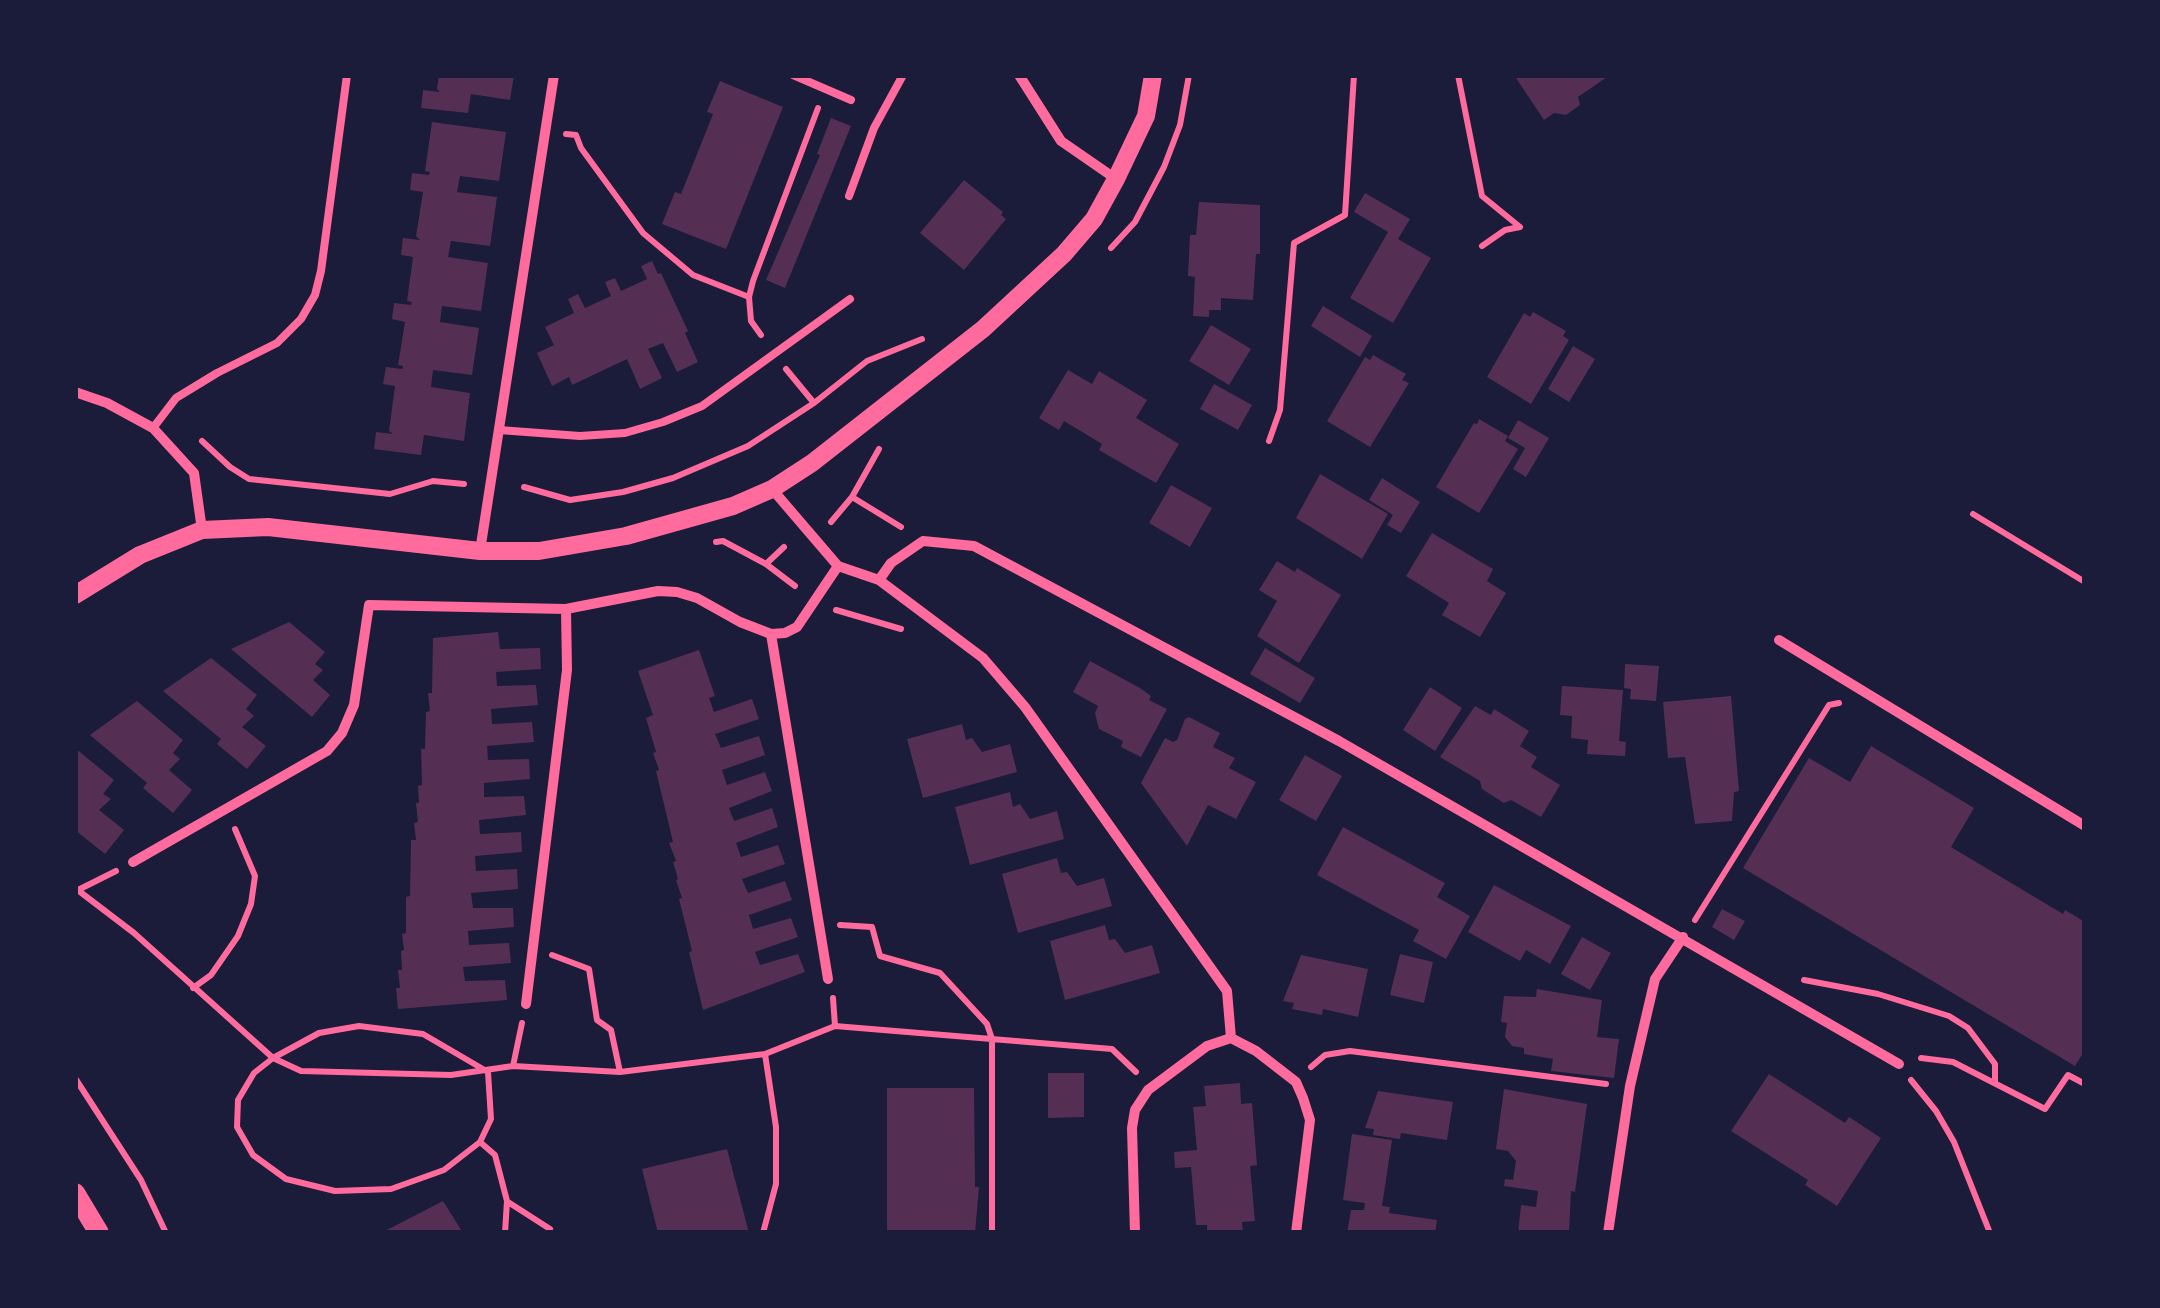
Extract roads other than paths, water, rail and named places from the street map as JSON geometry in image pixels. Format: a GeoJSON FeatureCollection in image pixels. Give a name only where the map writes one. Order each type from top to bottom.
{"type":"FeatureCollection","features":[{"type":"Feature","properties":{"kind":"main road"},"geometry":{"type":"LineString","coordinates":[[75,1193],[100,1233]]}},
{"type":"Feature","properties":{"kind":"street"},"geometry":{"type":"LineString","coordinates":[[480,551],[554,75]]}},
{"type":"Feature","properties":{"kind":"street"},"geometry":{"type":"LineString","coordinates":[[1019,75],[1061,141],[1116,179]]}},
{"type":"Feature","properties":{"kind":"street"},"geometry":{"type":"LineString","coordinates":[[75,596],[140,556],[202,530],[268,527],[480,551],[539,551],[626,536],[733,506],[772,490],[982,330],[1064,254],[1094,219],[1116,179],[1146,116],[1153,75]]}},
{"type":"Feature","properties":{"kind":"street"},"geometry":{"type":"LineString","coordinates":[[75,392],[107,403],[153,428],[194,473],[202,530]]}},
{"type":"Feature","properties":{"kind":"street"},"geometry":{"type":"LineString","coordinates":[[772,490],[838,566],[879,580],[983,658],[1025,707],[1227,991],[1231,1038]]}},
{"type":"Feature","properties":{"kind":"street"},"geometry":{"type":"LineString","coordinates":[[879,580],[891,563],[923,541],[974,546],[1339,742],[1899,1064]]}},
{"type":"Feature","properties":{"kind":"street"},"geometry":{"type":"LineString","coordinates":[[133,862],[328,751],[342,733],[354,705],[370,604],[566,609],[658,591],[677,592],[771,634],[785,633],[796,627],[838,566]]}},
{"type":"Feature","properties":{"kind":"street"},"geometry":{"type":"LineString","coordinates":[[526,1004],[567,670],[566,609]]}},
{"type":"Feature","properties":{"kind":"street"},"geometry":{"type":"LineString","coordinates":[[771,634],[828,980]]}},
{"type":"Feature","properties":{"kind":"street"},"geometry":{"type":"LineString","coordinates":[[1779,640],[2083,822]]}},
{"type":"Feature","properties":{"kind":"street"},"geometry":{"type":"LineString","coordinates":[[1608,1233],[1630,1086],[1655,979],[1683,937]]}},
{"type":"Feature","properties":{"kind":"street"},"geometry":{"type":"LineString","coordinates":[[1135,1233],[1132,1128],[1136,1110],[1148,1090],[1207,1046],[1231,1038],[1256,1051],[1296,1082],[1310,1120],[1296,1233]]}},
{"type":"Feature","properties":{"kind":"lane"},"geometry":{"type":"LineString","coordinates":[[153,428],[176,398],[217,372],[277,343],[301,319],[315,295],[348,75]]}},
{"type":"Feature","properties":{"kind":"lane"},"geometry":{"type":"LineString","coordinates":[[794,75],[852,100]]}},
{"type":"Feature","properties":{"kind":"lane"},"geometry":{"type":"LineString","coordinates":[[849,196],[874,128],[903,75]]}},
{"type":"Feature","properties":{"kind":"lane"},"geometry":{"type":"LineString","coordinates":[[499,430],[580,436],[625,432],[663,422],[702,406],[850,299]]}}]}
